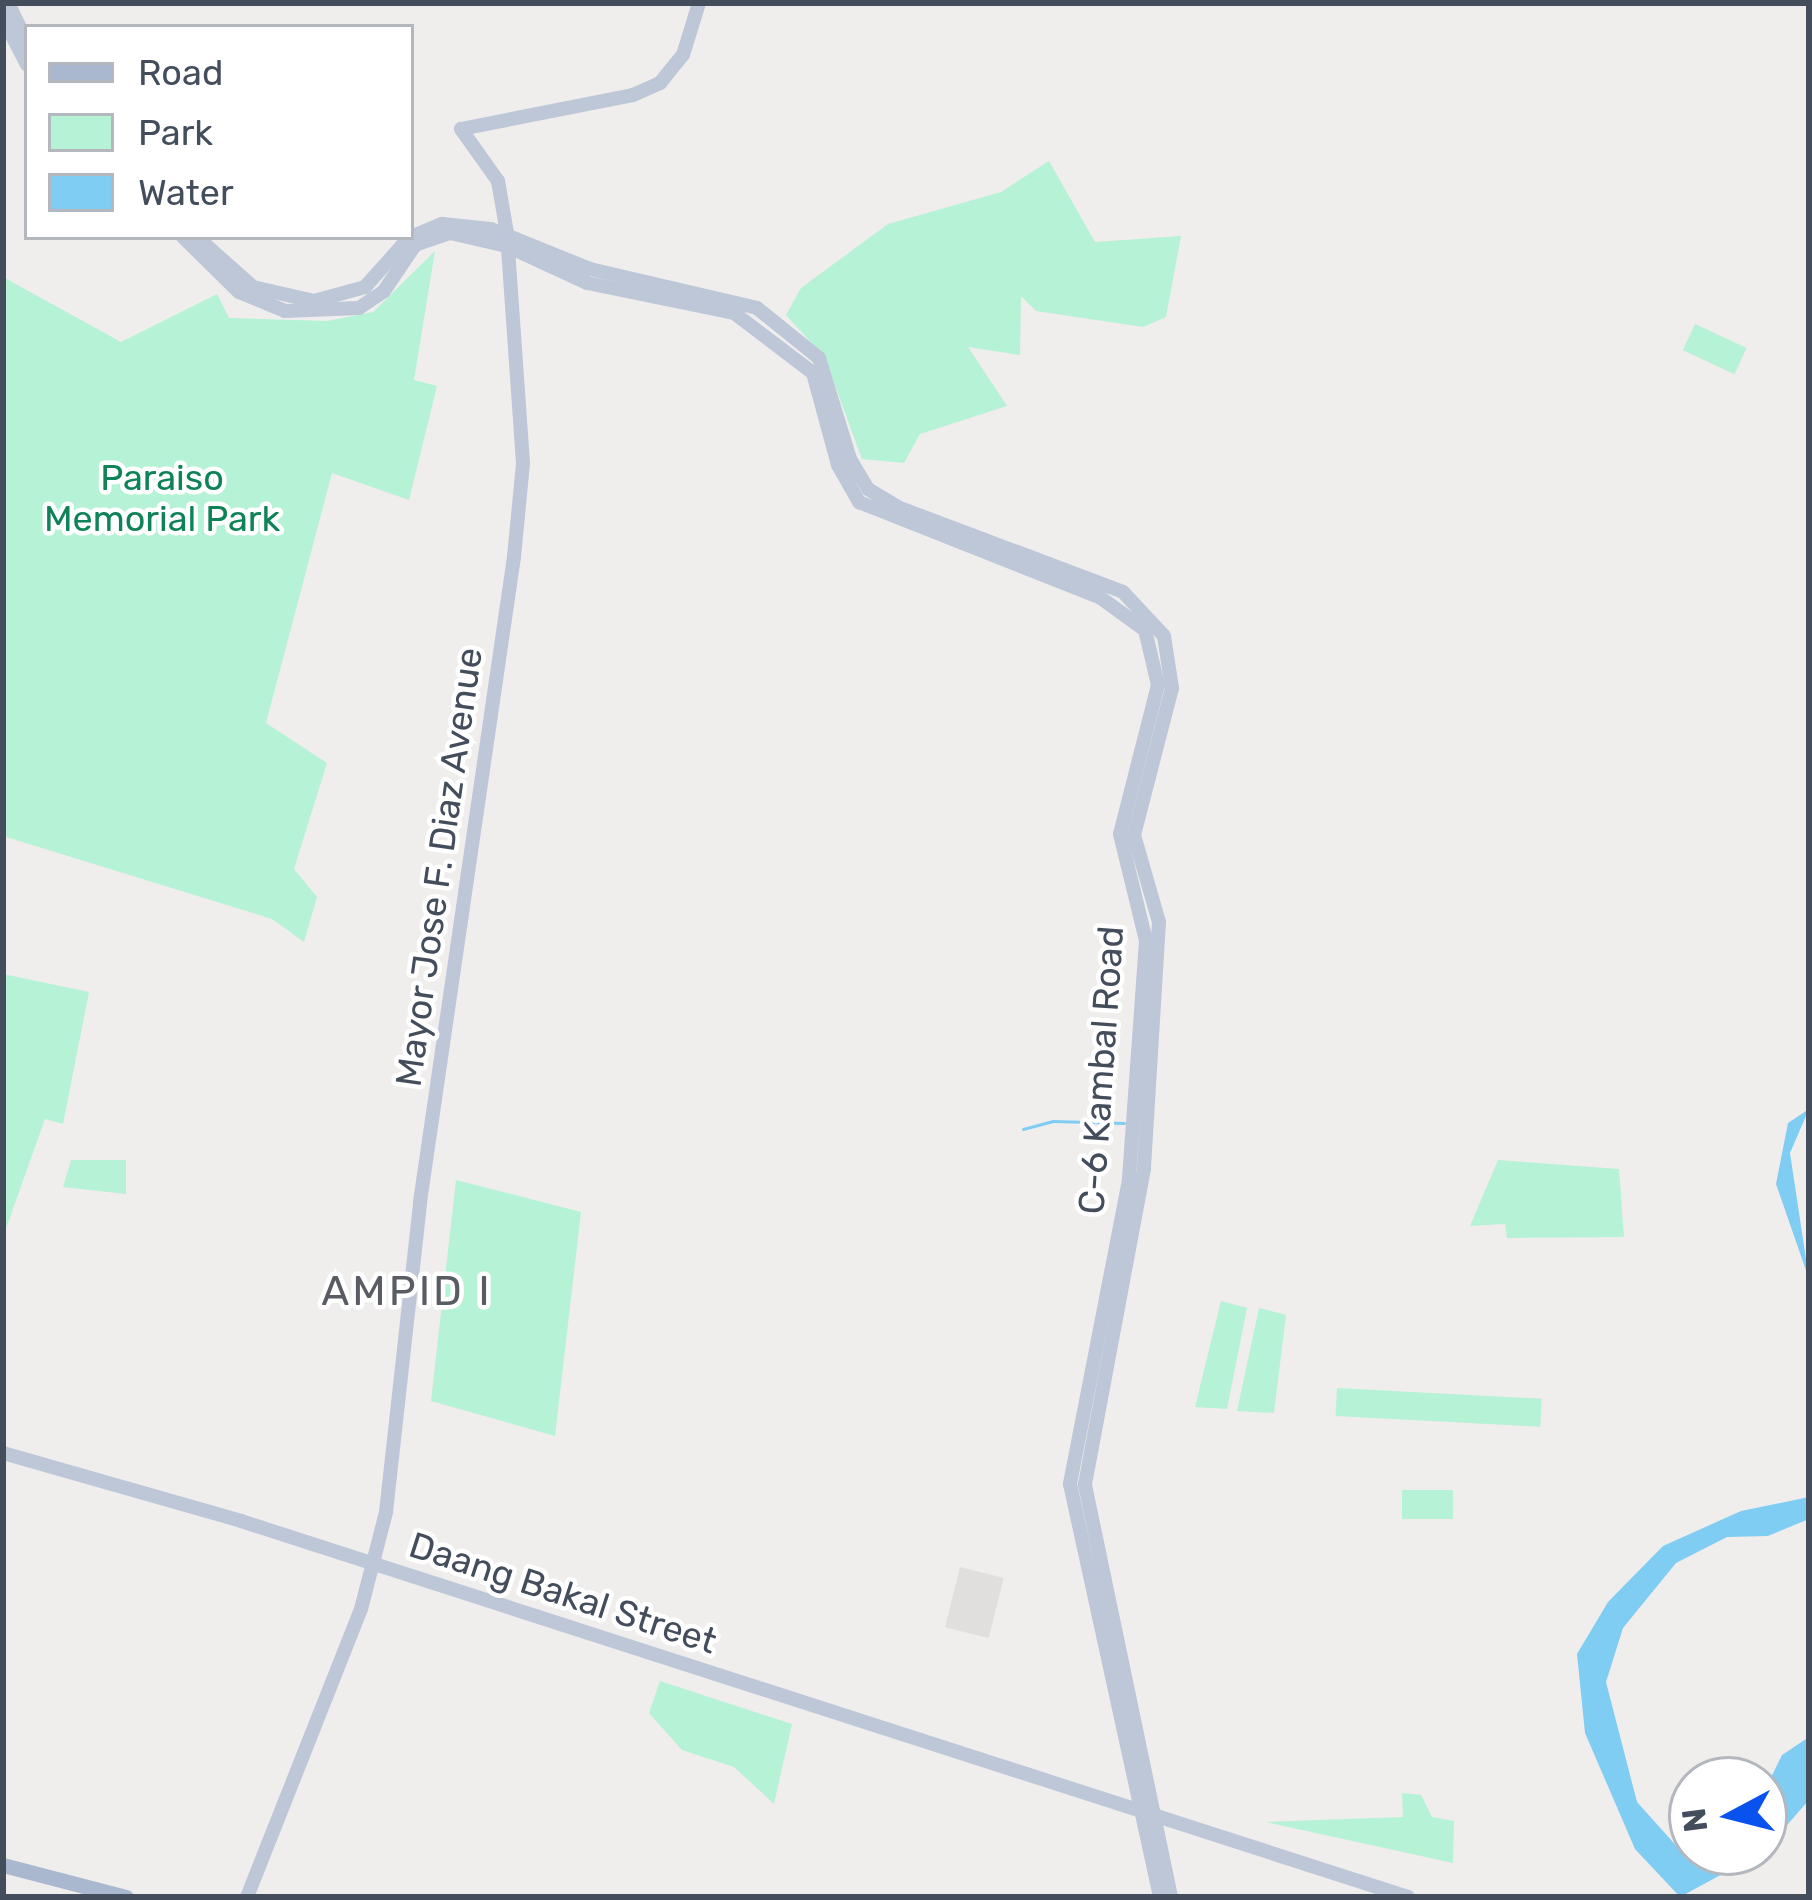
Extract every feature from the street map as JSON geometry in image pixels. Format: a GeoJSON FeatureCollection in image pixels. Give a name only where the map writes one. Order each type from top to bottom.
{"type":"FeatureCollection","features":[{"type":"Feature","properties":{"kind":"main road"},"geometry":{"type":"LineString","coordinates":[[8,3],[24,36]]}},
{"type":"Feature","properties":{"kind":"main road","name":"Mayor Jose F. Diaz Avenue"},"geometry":{"type":"LineString","coordinates":[[247,1897],[375,1564],[521,498],[507,240],[498,181],[461,129],[660,83],[683,55],[699,3]]}},
{"type":"Feature","properties":{"kind":"main road"},"geometry":{"type":"LineString","coordinates":[[3,19],[24,59]]}},
{"type":"Feature","properties":{"kind":"main road","name":"C-6 Kambal Road"},"geometry":{"type":"LineString","coordinates":[[414,236],[442,224],[507,240],[587,283],[726,311],[758,327],[813,373],[838,465],[859,502],[1132,598],[1158,624],[1172,661],[1172,688],[1134,820],[1159,922],[1143,1181],[1085,1467],[1160,1897]]}},
{"type":"Feature","properties":{"kind":"main road","name":"C-6 Kambal Road"},"geometry":{"type":"LineString","coordinates":[[187,240],[248,297],[314,314],[373,300],[428,237],[450,233],[507,240]]}},
{"type":"Feature","properties":{"kind":"main road","name":"C-6 Kambal Road"},"geometry":{"type":"LineString","coordinates":[[200,240],[253,287],[314,301],[365,287],[408,240]]}},
{"type":"Feature","properties":{"kind":"main road","name":"Daang Bakal Street"},"geometry":{"type":"LineString","coordinates":[[3,1453],[375,1564],[1408,1897]]}},
{"type":"Feature","properties":{"kind":"main road","name":"C-6 Kambal Road"},"geometry":{"type":"LineString","coordinates":[[1149,1815],[1171,1897]]}},
{"type":"Feature","properties":{"kind":"main road"},"geometry":{"type":"LineString","coordinates":[[3,1864],[126,1897]]}},
{"type":"Feature","properties":{"kind":"shaded area"},"geometry":{"type":"Polygon","coordinates":[[[960,1567],[1004,1578],[989,1638],[945,1627],[960,1567]]]}},
{"type":"Feature","properties":{"kind":"green space"},"geometry":{"type":"Polygon","coordinates":[[[1049,161],[1095,242],[1181,236],[1166,317],[1143,327],[1036,311],[1021,296],[1020,355],[968,347],[1007,406],[920,434],[904,463],[862,459],[825,358],[786,315],[801,288],[888,224],[1001,192],[1049,161]]]}},
{"type":"Feature","properties":{"kind":"green space","name":"Paraiso Memorial Park"},"geometry":{"type":"Polygon","coordinates":[[[435,251],[414,380],[437,386],[409,500],[332,473],[266,723],[327,763],[294,869],[317,897],[304,942],[272,919],[3,836],[3,277],[121,342],[217,294],[229,318],[327,321],[373,312],[435,251]]]}},
{"type":"Feature","properties":{"kind":"green space"},"geometry":{"type":"Polygon","coordinates":[[[1695,324],[1747,348],[1734,374],[1683,350],[1695,324]]]}},
{"type":"Feature","properties":{"kind":"green space"},"geometry":{"type":"Polygon","coordinates":[[[3,974],[89,992],[63,1124],[45,1119],[3,1237],[3,974]]]}},
{"type":"Feature","properties":{"kind":"green space"},"geometry":{"type":"Polygon","coordinates":[[[71,1160],[126,1160],[126,1194],[63,1187],[71,1160]]]}},
{"type":"Feature","properties":{"kind":"green space"},"geometry":{"type":"Polygon","coordinates":[[[1498,1160],[1619,1169],[1624,1237],[1507,1238],[1505,1224],[1470,1226],[1498,1160]]]}},
{"type":"Feature","properties":{"kind":"green space"},"geometry":{"type":"Polygon","coordinates":[[[456,1180],[581,1212],[555,1436],[431,1401],[456,1180]]]}},
{"type":"Feature","properties":{"kind":"green space"},"geometry":{"type":"Polygon","coordinates":[[[1221,1301],[1247,1308],[1227,1409],[1195,1407],[1221,1301]]]}},
{"type":"Feature","properties":{"kind":"green space"},"geometry":{"type":"Polygon","coordinates":[[[1259,1308],[1286,1315],[1274,1413],[1237,1411],[1259,1308]]]}},
{"type":"Feature","properties":{"kind":"green space"},"geometry":{"type":"Polygon","coordinates":[[[1337,1388],[1542,1399],[1540,1427],[1336,1416],[1337,1388]]]}},
{"type":"Feature","properties":{"kind":"green space"},"geometry":{"type":"Polygon","coordinates":[[[1402,1490],[1453,1490],[1453,1519],[1402,1519],[1402,1490]]]}},
{"type":"Feature","properties":{"kind":"green space"},"geometry":{"type":"Polygon","coordinates":[[[660,1681],[792,1724],[774,1804],[734,1767],[682,1750],[649,1713],[660,1681]]]}},
{"type":"Feature","properties":{"kind":"green space"},"geometry":{"type":"Polygon","coordinates":[[[1402,1793],[1421,1795],[1432,1817],[1454,1821],[1453,1863],[1266,1822],[1403,1817],[1402,1793]]]}},
{"type":"Feature","properties":{"kind":"water"},"geometry":{"type":"Polygon","coordinates":[[[1809,1109],[1790,1153],[1809,1279],[1776,1184],[1788,1123],[1809,1109]]]}},
{"type":"Feature","properties":{"kind":"water"},"geometry":{"type":"Polygon","coordinates":[[[1809,1497],[1809,1519],[1768,1536],[1727,1537],[1676,1563],[1623,1628],[1606,1682],[1637,1802],[1668,1837],[1668,1876],[1719,1876],[1680,1897],[1635,1849],[1585,1733],[1577,1654],[1608,1602],[1663,1546],[1741,1511],[1809,1497]]]}},
{"type":"Feature","properties":{"kind":"water"},"geometry":{"type":"Polygon","coordinates":[[[1809,1737],[1809,1800],[1788,1824],[1788,1756],[1782,1755],[1809,1737]]]}},
{"type":"Feature","properties":{"kind":"waterway"},"geometry":{"type":"LineString","coordinates":[[1023,1129],[1053,1121],[1124,1123]]}},
{"type":"Feature","properties":{"kind":"district","name":"AMPID I"},"geometry":{"type":"Point","coordinates":[407,1291]}}]}
